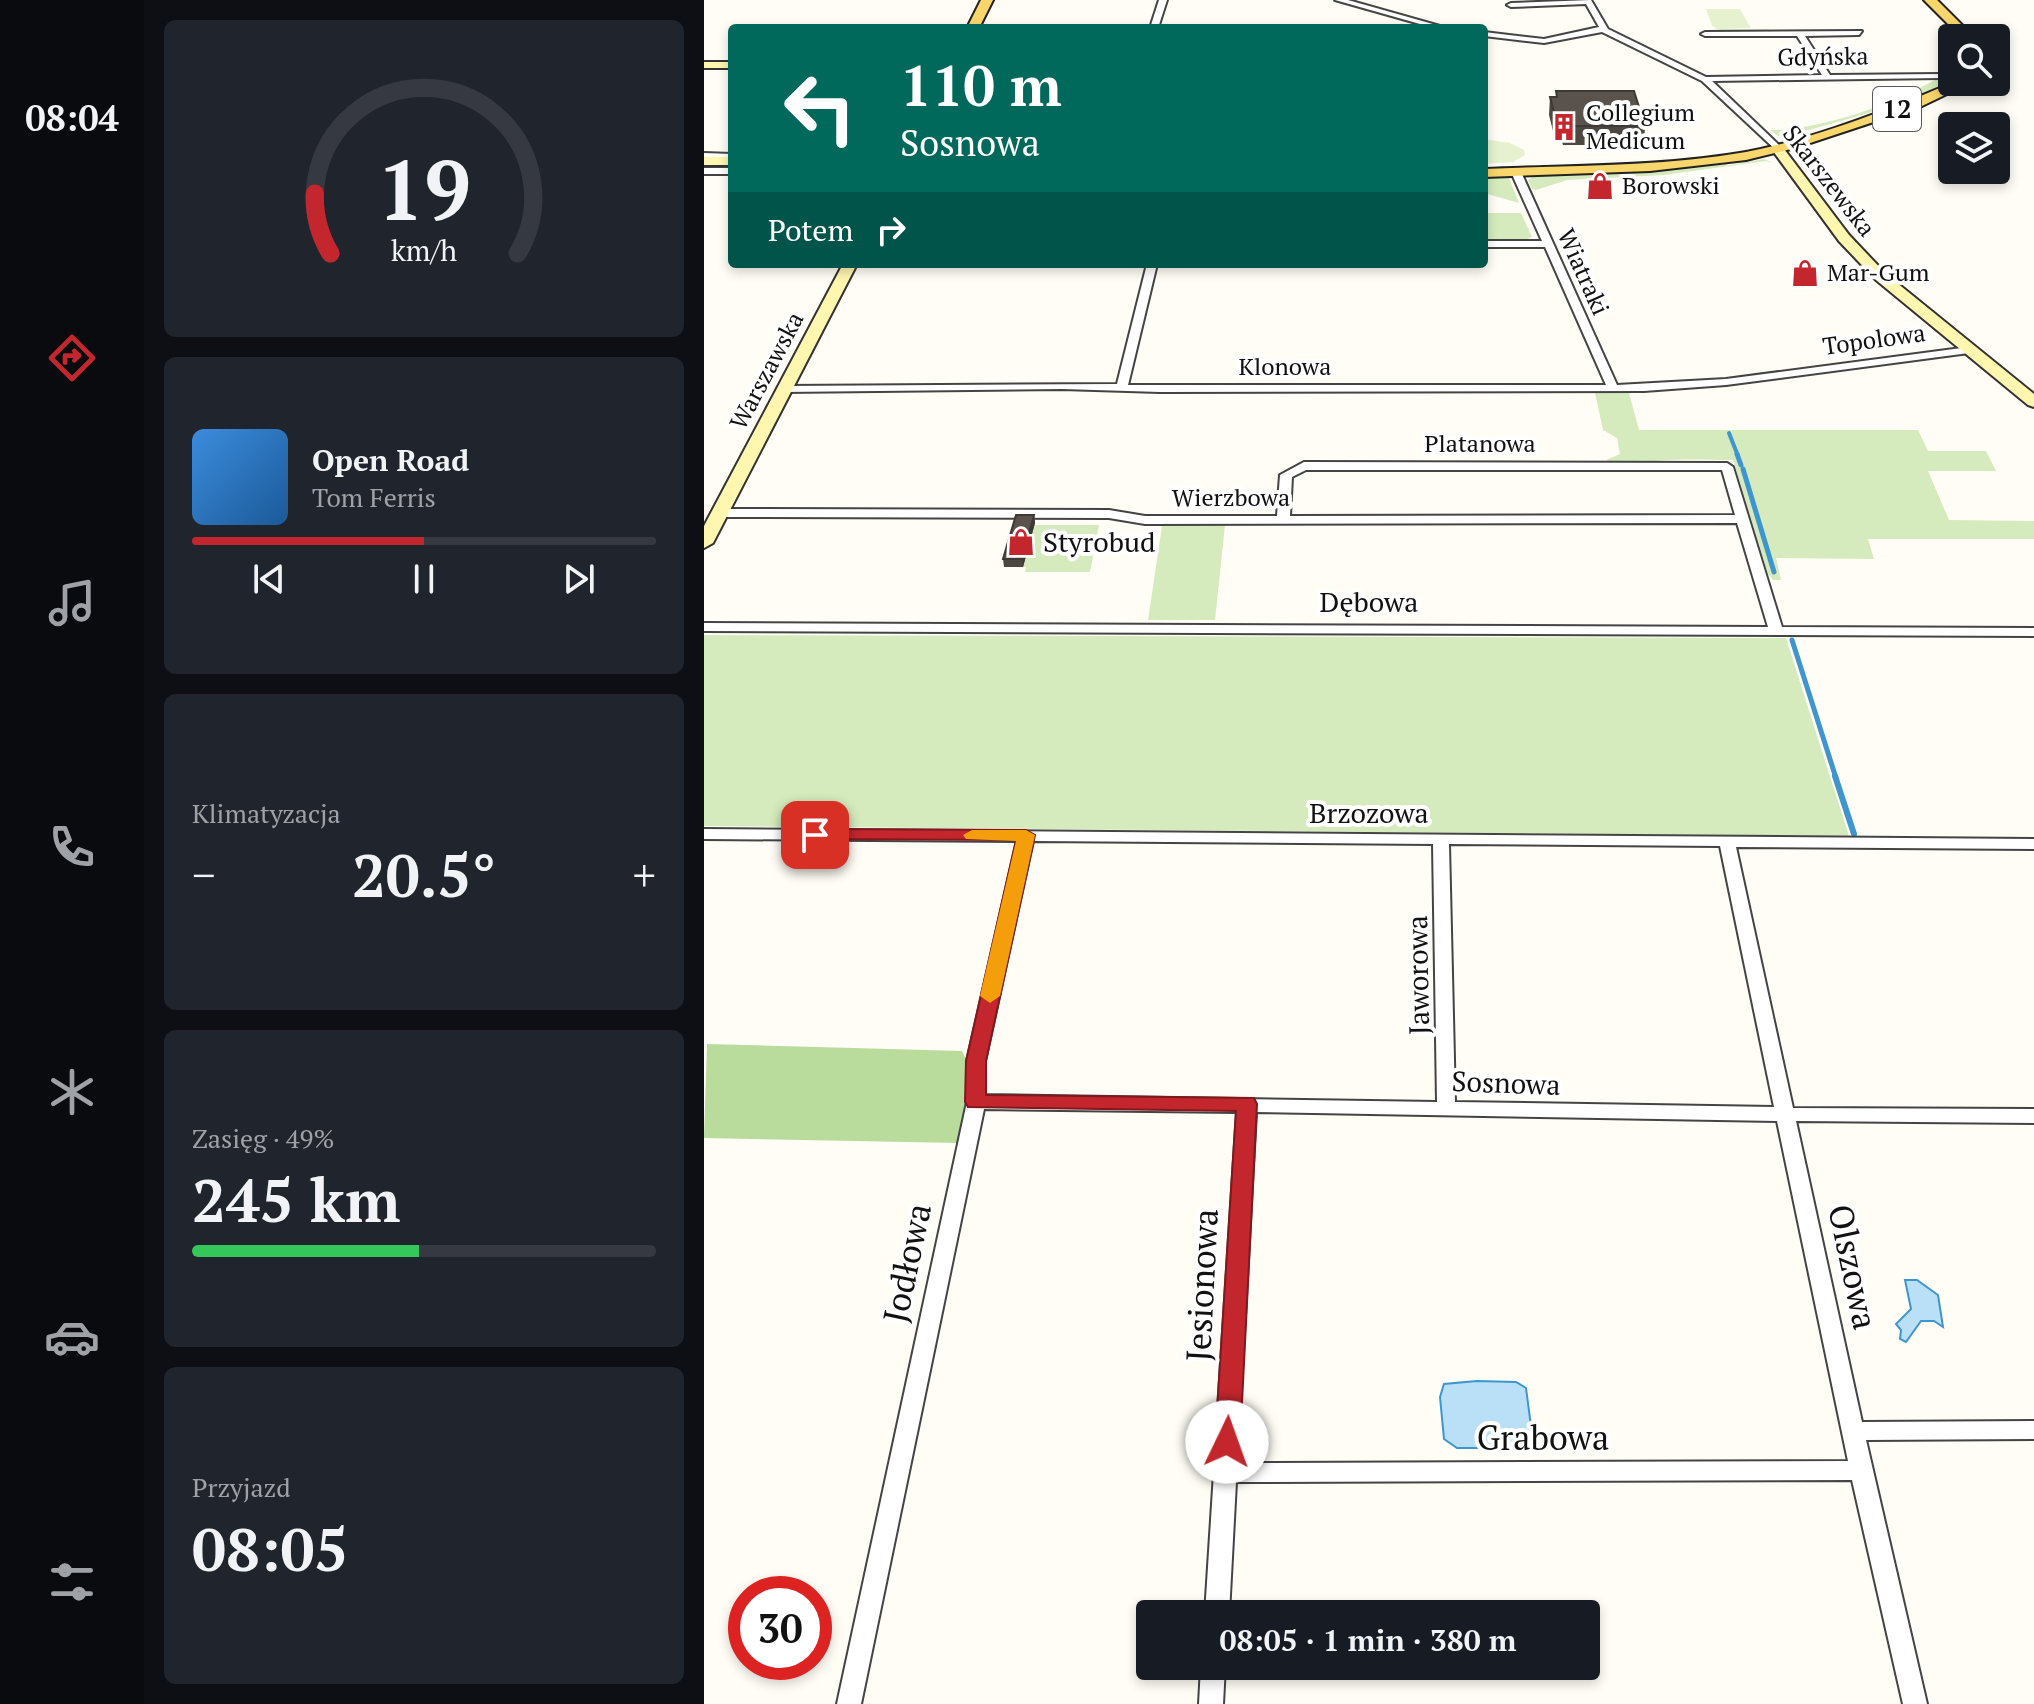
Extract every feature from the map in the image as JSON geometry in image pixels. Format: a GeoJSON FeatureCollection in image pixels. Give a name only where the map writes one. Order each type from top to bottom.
{"type":"FeatureCollection","features":[{"type":"Feature","properties":{"kind":"main road"},"geometry":{"type":"LineString","coordinates":[[975,24],[987,0]]}},
{"type":"Feature","properties":{"kind":"main road"},"geometry":{"type":"LineString","coordinates":[[1933,0],[1955,24]]}},
{"type":"Feature","properties":{"kind":"main road","name":"12"},"geometry":{"type":"LineString","coordinates":[[1488,173],[1681,165],[1777,148],[1938,94]]}},
{"type":"Feature","properties":{"kind":"street"},"geometry":{"type":"LineString","coordinates":[[1155,24],[1163,0]]}},
{"type":"Feature","properties":{"kind":"street"},"geometry":{"type":"LineString","coordinates":[[1339,0],[1428,24]]}},
{"type":"Feature","properties":{"kind":"street"},"geometry":{"type":"LineString","coordinates":[[1488,38],[1526,46],[1538,40],[1605,31],[1588,1],[1511,5]]}},
{"type":"Feature","properties":{"kind":"street","name":"Skarszewska"},"geometry":{"type":"LineString","coordinates":[[1605,31],[1705,79],[1777,148],[1859,255],[1904,297],[2034,402]]}},
{"type":"Feature","properties":{"kind":"street"},"geometry":{"type":"LineString","coordinates":[[1799,33],[1827,77]]}},
{"type":"Feature","properties":{"kind":"street"},"geometry":{"type":"LineString","coordinates":[[1705,34],[1859,33]]}},
{"type":"Feature","properties":{"kind":"street"},"geometry":{"type":"LineString","coordinates":[[704,65],[728,65]]}},
{"type":"Feature","properties":{"kind":"street","name":"Gdyńska"},"geometry":{"type":"LineString","coordinates":[[1705,79],[1938,76]]}},
{"type":"Feature","properties":{"kind":"street"},"geometry":{"type":"LineString","coordinates":[[704,164],[728,164]]}},
{"type":"Feature","properties":{"kind":"street","name":"Wiatraki"},"geometry":{"type":"LineString","coordinates":[[1516,172],[1613,388]]}},
{"type":"Feature","properties":{"kind":"street"},"geometry":{"type":"LineString","coordinates":[[1488,244],[1548,244]]}},
{"type":"Feature","properties":{"kind":"street","name":"Warszawska"},"geometry":{"type":"LineString","coordinates":[[704,543],[713,519],[848,268]]}},
{"type":"Feature","properties":{"kind":"street"},"geometry":{"type":"LineString","coordinates":[[1122,388],[1151,268]]}},
{"type":"Feature","properties":{"kind":"street","name":"Topolowa"},"geometry":{"type":"LineString","coordinates":[[1786,374],[1969,350]]}},
{"type":"Feature","properties":{"kind":"street","name":"Klonowa"},"geometry":{"type":"LineString","coordinates":[[784,389],[1613,388],[1686,386],[1786,374]]}},
{"type":"Feature","properties":{"kind":"street","name":"Platanowa"},"geometry":{"type":"LineString","coordinates":[[1283,520],[1286,475],[1304,466],[1722,466],[1727,467],[1743,519]]}},
{"type":"Feature","properties":{"kind":"street","name":"Wierzbowa"},"geometry":{"type":"LineString","coordinates":[[713,519],[1109,514],[1145,520],[1743,519]]}},
{"type":"Feature","properties":{"kind":"street"},"geometry":{"type":"LineString","coordinates":[[1743,519],[1776,630]]}},
{"type":"Feature","properties":{"kind":"street","name":"Dębowa"},"geometry":{"type":"LineString","coordinates":[[704,627],[2034,632]]}},
{"type":"Feature","properties":{"kind":"street","name":"Brzozowa"},"geometry":{"type":"LineString","coordinates":[[704,834],[2034,844]]}},
{"type":"Feature","properties":{"kind":"street","name":"Jodłowa"},"geometry":{"type":"LineString","coordinates":[[849,1704],[976,1102],[976,1061],[1026,835]]}},
{"type":"Feature","properties":{"kind":"street","name":"Jaworowa"},"geometry":{"type":"LineString","coordinates":[[1441,840],[1446,1109]]}},
{"type":"Feature","properties":{"kind":"street","name":"Olszowa"},"geometry":{"type":"LineString","coordinates":[[1727,843],[1861,1470],[1915,1704]]}},
{"type":"Feature","properties":{"kind":"street","name":"Sosnowa"},"geometry":{"type":"LineString","coordinates":[[976,1102],[1247,1104],[1786,1116],[2034,1116]]}},
{"type":"Feature","properties":{"kind":"street","name":"Jesionowa"},"geometry":{"type":"LineString","coordinates":[[1218,1600],[1247,1104]]}},
{"type":"Feature","properties":{"kind":"street"},"geometry":{"type":"LineString","coordinates":[[1853,1431],[2034,1430]]}},
{"type":"Feature","properties":{"kind":"street","name":"Grabowa"},"geometry":{"type":"LineString","coordinates":[[1225,1473],[1861,1470]]}},
{"type":"Feature","properties":{"kind":"street"},"geometry":{"type":"LineString","coordinates":[[1211,1704],[1212,1680]]}},
{"type":"Feature","properties":{"kind":"green space"},"geometry":{"type":"Polygon","coordinates":[[[1706,9],[1740,9],[1751,28],[1722,29],[1770,30],[1719,30],[1712,26],[1706,9]]]}},
{"type":"Feature","properties":{"kind":"green space"},"geometry":{"type":"Polygon","coordinates":[[[1938,76],[1938,86],[1902,102],[1788,136],[1778,136],[1771,130],[1812,126],[1856,114],[1900,98],[1936,79],[1840,79],[1938,76]]]}},
{"type":"Feature","properties":{"kind":"green space"},"geometry":{"type":"Polygon","coordinates":[[[1488,140],[1510,143],[1524,150],[1525,155],[1513,162],[1488,164],[1488,140]]]}},
{"type":"Feature","properties":{"kind":"green space"},"geometry":{"type":"Polygon","coordinates":[[[1764,159],[1773,163],[1766,161],[1664,175],[1567,180],[1536,190],[1532,189],[1528,180],[1534,176],[1528,176],[1536,174],[1731,163],[1725,166],[1764,159]]]}},
{"type":"Feature","properties":{"kind":"green space"},"geometry":{"type":"Polygon","coordinates":[[[1488,175],[1509,178],[1519,203],[1488,194],[1488,175]]]}},
{"type":"Feature","properties":{"kind":"green space"},"geometry":{"type":"Polygon","coordinates":[[[1488,213],[1521,213],[1532,237],[1525,240],[1488,240],[1488,213]]]}},
{"type":"Feature","properties":{"kind":"green space"},"geometry":{"type":"Polygon","coordinates":[[[1595,393],[1629,393],[1639,430],[1918,430],[1928,451],[1986,451],[1996,471],[1928,471],[1949,520],[2034,521],[2034,539],[1868,539],[1874,559],[1776,558],[1781,580],[1773,580],[1768,574],[1733,460],[1669,460],[1630,464],[1606,460],[1620,454],[1617,438],[1603,430],[1595,393]]]}},
{"type":"Feature","properties":{"kind":"green space"},"geometry":{"type":"Polygon","coordinates":[[[1035,525],[1099,525],[1090,572],[1025,572],[1026,567],[1023,567],[1035,525]]]}},
{"type":"Feature","properties":{"kind":"green space"},"geometry":{"type":"Polygon","coordinates":[[[1225,525],[1215,620],[1148,620],[1162,526],[1225,525]]]}},
{"type":"Feature","properties":{"kind":"green space"},"geometry":{"type":"Polygon","coordinates":[[[704,635],[1786,638],[1849,836],[704,826],[704,635]]]}},
{"type":"Feature","properties":{"kind":"green space"},"geometry":{"type":"Polygon","coordinates":[[[707,1044],[962,1051],[972,1087],[958,1143],[704,1138],[707,1044]]]}},
{"type":"Feature","properties":{"kind":"water"},"geometry":{"type":"Polygon","coordinates":[[[1905,1280],[1917,1280],[1938,1295],[1943,1327],[1934,1321],[1921,1321],[1906,1342],[1900,1339],[1901,1330],[1896,1324],[1911,1309],[1905,1280]]]}},
{"type":"Feature","properties":{"kind":"water"},"geometry":{"type":"Polygon","coordinates":[[[1516,1382],[1526,1388],[1531,1426],[1528,1444],[1519,1448],[1457,1448],[1444,1439],[1440,1397],[1444,1384],[1516,1382]]]}},
{"type":"Feature","properties":{"kind":"building"},"geometry":{"type":"Polygon","coordinates":[[[1556,91],[1634,91],[1645,126],[1564,126],[1563,120],[1556,120],[1550,97],[1557,97],[1556,91]]]}},
{"type":"Feature","properties":{"kind":"building","name":"Styrobud"},"geometry":{"type":"Polygon","coordinates":[[[1016,515],[1034,515],[1022,559],[1003,559],[1016,515]]]}},
{"type":"Feature","properties":{"kind":"waterway"},"geometry":{"type":"LineString","coordinates":[[1729,433],[1738,456]]}},
{"type":"Feature","properties":{"kind":"waterway"},"geometry":{"type":"LineString","coordinates":[[1737,454],[1741,465]]}},
{"type":"Feature","properties":{"kind":"waterway"},"geometry":{"type":"LineString","coordinates":[[1743,469],[1774,572]]}},
{"type":"Feature","properties":{"kind":"waterway"},"geometry":{"type":"LineString","coordinates":[[1792,640],[1836,778]]}},
{"type":"Feature","properties":{"kind":"waterway"},"geometry":{"type":"LineString","coordinates":[[1835,776],[1854,834]]}},
{"type":"Feature","properties":{"kind":"slow traffic"},"geometry":{"type":"LineString","coordinates":[[972,835],[1026,835],[990,996]]}},
{"type":"Feature","properties":{"kind":"place","name":"Collegium Medicum"},"geometry":{"type":"Point","coordinates":[1564,127]}},
{"type":"Feature","properties":{"kind":"place","name":"Borowski"},"geometry":{"type":"Point","coordinates":[1600,186]}},
{"type":"Feature","properties":{"kind":"place","name":"Mar-Gum"},"geometry":{"type":"Point","coordinates":[1805,273]}},
{"type":"Feature","properties":{"kind":"place","name":"Styrobud"},"geometry":{"type":"Point","coordinates":[1021,542]}},
{"type":"Feature","properties":{"kind":"route"},"geometry":{"type":"LineString","coordinates":[[815,835],[1026,835],[976,1061],[976,1102],[1247,1104],[1227,1442]]}}]}
